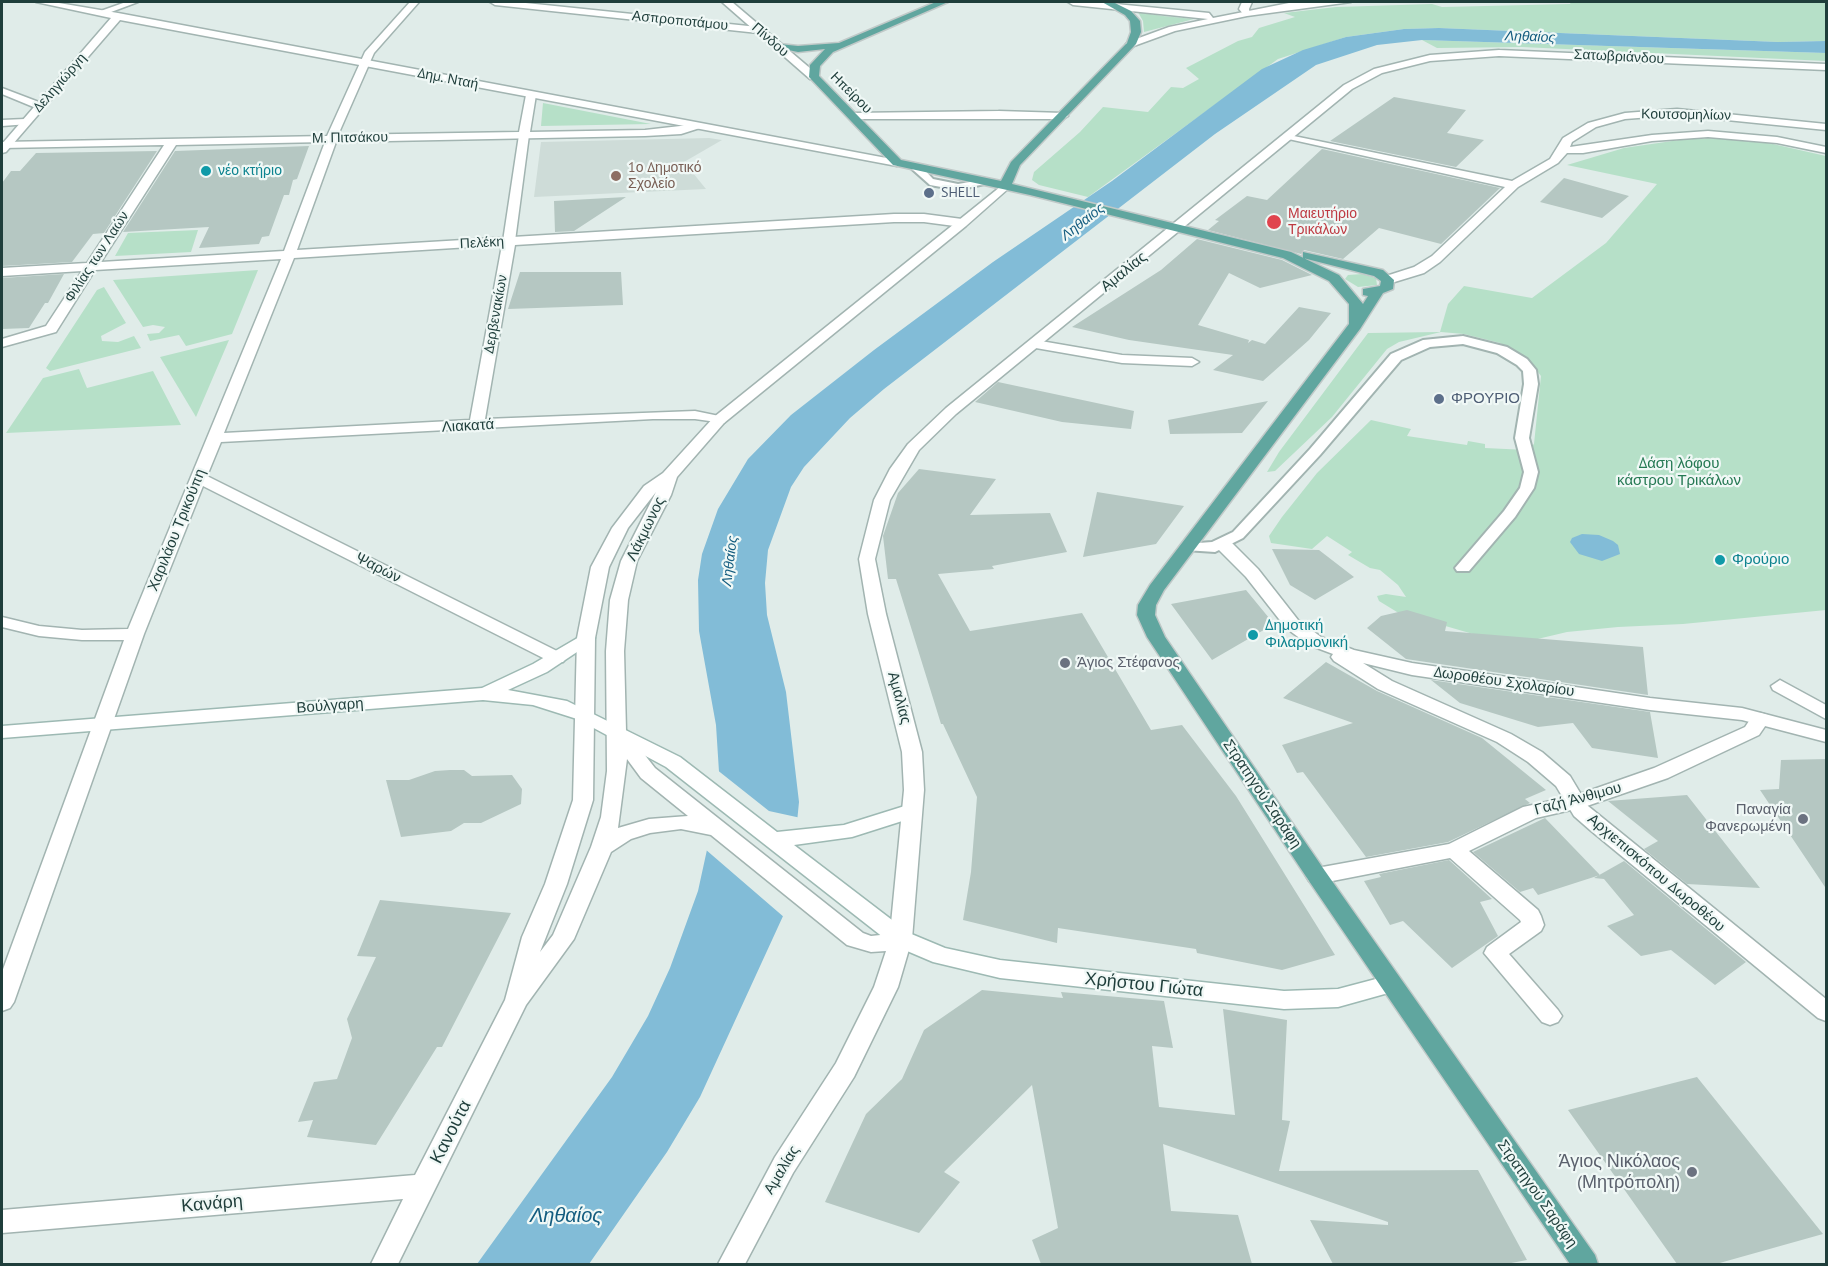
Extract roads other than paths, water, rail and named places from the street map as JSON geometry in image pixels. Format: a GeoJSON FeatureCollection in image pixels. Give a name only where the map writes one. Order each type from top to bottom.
{"type":"FeatureCollection","features":[{"type":"Feature","properties":{"kind":"main road","name":"Ηπείρου"},"geometry":{"type":"LineString","coordinates":[[897,164],[814,77],[815,65],[821,56],[847,43],[943,2]]}},
{"type":"Feature","properties":{"kind":"main road"},"geometry":{"type":"LineString","coordinates":[[1005,186],[1015,165],[1131,44],[1136,32],[1135,21],[1111,4]]}},
{"type":"Feature","properties":{"kind":"main road"},"geometry":{"type":"LineString","coordinates":[[779,47],[807,48],[847,43]]}},
{"type":"Feature","properties":{"kind":"main road"},"geometry":{"type":"LineString","coordinates":[[897,164],[916,167]]}},
{"type":"Feature","properties":{"kind":"main road"},"geometry":{"type":"LineString","coordinates":[[988,182],[1366,270],[1382,275],[1388,280]]}},
{"type":"Feature","properties":{"kind":"main road"},"geometry":{"type":"LineString","coordinates":[[1246,243],[1287,255],[1358,292],[1378,291]]}},
{"type":"Feature","properties":{"kind":"main road"},"geometry":{"type":"LineString","coordinates":[[1337,282],[1344,270],[1366,270]]}},
{"type":"Feature","properties":{"kind":"main road","name":"Στρατηγού Σαράφη"},"geometry":{"type":"LineString","coordinates":[[1388,280],[1388,286],[1378,291],[1355,326],[1147,605],[1150,625],[1317,876],[1585,1264]]}},
{"type":"Feature","properties":{"kind":"main road"},"geometry":{"type":"LineString","coordinates":[[1337,282],[1357,306],[1355,326]]}},
{"type":"Feature","properties":{"kind":"street","name":"Δημ. Νταή"},"geometry":{"type":"LineString","coordinates":[[40,2],[897,164]]}},
{"type":"Feature","properties":{"kind":"street"},"geometry":{"type":"LineString","coordinates":[[100,13],[133,2]]}},
{"type":"Feature","properties":{"kind":"street","name":"Χαριλάου Τρικούπη"},"geometry":{"type":"LineString","coordinates":[[2,1002],[10,958],[135,634],[289,255],[332,139],[364,63],[378,42],[414,2]]}},
{"type":"Feature","properties":{"kind":"street","name":"Ασπροποτάμου"},"geometry":{"type":"LineString","coordinates":[[495,2],[758,30]]}},
{"type":"Feature","properties":{"kind":"street","name":"Πίνδου"},"geometry":{"type":"LineString","coordinates":[[727,2],[814,77]]}},
{"type":"Feature","properties":{"kind":"street"},"geometry":{"type":"LineString","coordinates":[[1072,2],[1232,16]]}},
{"type":"Feature","properties":{"kind":"street"},"geometry":{"type":"LineString","coordinates":[[1246,2],[1244,9],[1248,13]]}},
{"type":"Feature","properties":{"kind":"street"},"geometry":{"type":"LineString","coordinates":[[1131,44],[1165,31],[1232,16],[1294,5],[1346,2]]}},
{"type":"Feature","properties":{"kind":"street","name":"Δεληγιώργη"},"geometry":{"type":"LineString","coordinates":[[3,147],[118,16]]}},
{"type":"Feature","properties":{"kind":"street","name":"Σατωβριάνδου"},"geometry":{"type":"LineString","coordinates":[[1179,227],[1357,81],[1391,66],[1430,58],[1481,53],[1542,53],[1827,67]]}},
{"type":"Feature","properties":{"kind":"street"},"geometry":{"type":"LineString","coordinates":[[2,91],[40,106]]}},
{"type":"Feature","properties":{"kind":"street","name":"Δερβενακίων"},"geometry":{"type":"LineString","coordinates":[[476,426],[509,241],[531,95]]}},
{"type":"Feature","properties":{"kind":"street","name":"Κουτσομηλίων"},"geometry":{"type":"LineString","coordinates":[[1388,280],[1419,270],[1436,259],[1514,185],[1554,161],[1563,150],[1567,140],[1584,128],[1612,119],[1639,114],[1714,114],[1827,127]]}},
{"type":"Feature","properties":{"kind":"street"},"geometry":{"type":"LineString","coordinates":[[853,116],[1064,116]]}},
{"type":"Feature","properties":{"kind":"street"},"geometry":{"type":"LineString","coordinates":[[2,123],[25,122]]}},
{"type":"Feature","properties":{"kind":"street","name":"Μ. Πιτσάκου"},"geometry":{"type":"LineString","coordinates":[[3,147],[661,133],[698,126]]}},
{"type":"Feature","properties":{"kind":"street"},"geometry":{"type":"LineString","coordinates":[[1563,150],[1583,150],[1652,138],[1708,134],[1777,140],[1827,150]]}},
{"type":"Feature","properties":{"kind":"street"},"geometry":{"type":"LineString","coordinates":[[1289,138],[1514,185]]}},
{"type":"Feature","properties":{"kind":"street","name":"Φιλίας των Λαών"},"geometry":{"type":"LineString","coordinates":[[2,344],[51,329],[172,142]]}},
{"type":"Feature","properties":{"kind":"street"},"geometry":{"type":"LineString","coordinates":[[856,156],[883,148]]}},
{"type":"Feature","properties":{"kind":"street","name":"Λάκμωνος"},"geometry":{"type":"LineString","coordinates":[[517,1000],[563,939],[602,847],[611,817],[617,771],[616,630],[623,582],[629,561],[663,495],[669,476],[719,420],[1005,186]]}},
{"type":"Feature","properties":{"kind":"street","name":"Πελέκη"},"geometry":{"type":"LineString","coordinates":[[2,273],[894,218],[924,218],[962,223]]}},
{"type":"Feature","properties":{"kind":"street","name":"Αμαλίας"},"geometry":{"type":"LineString","coordinates":[[731,1264],[779,1174],[845,1070],[886,987],[901,939],[914,790],[912,752],[868,573],[868,546],[874,524],[895,475],[913,447],[951,411],[1179,227]]}},
{"type":"Feature","properties":{"kind":"street"},"geometry":{"type":"LineString","coordinates":[[1035,344],[1122,359],[1192,362]]}},
{"type":"Feature","properties":{"kind":"street","name":"Λιακατά"},"geometry":{"type":"LineString","coordinates":[[215,438],[653,415],[695,415],[719,420]]}},
{"type":"Feature","properties":{"kind":"street"},"geometry":{"type":"LineString","coordinates":[[517,1000],[533,937],[556,884],[580,813],[585,773],[586,638],[594,587],[606,552],[636,506],[650,489],[669,476]]}},
{"type":"Feature","properties":{"kind":"street","name":"Ψαρών"},"geometry":{"type":"LineString","coordinates":[[199,478],[557,658]]}},
{"type":"Feature","properties":{"kind":"street","name":"Δωροθέου Σχολαρίου"},"geometry":{"type":"LineString","coordinates":[[1224,545],[1252,573],[1292,624],[1333,649],[1412,669],[1650,704],[1727,712],[1827,736]]}},
{"type":"Feature","properties":{"kind":"street"},"geometry":{"type":"LineString","coordinates":[[2,622],[39,631],[82,635],[135,634]]}},
{"type":"Feature","properties":{"kind":"street"},"geometry":{"type":"LineString","coordinates":[[483,694],[507,685],[557,658],[586,638]]}},
{"type":"Feature","properties":{"kind":"street","name":"Αρχιεπισκόπου Δωροθέου"},"geometry":{"type":"LineString","coordinates":[[1333,649],[1362,673],[1526,750],[1563,781],[1581,811],[1596,825],[1827,1012]]}},
{"type":"Feature","properties":{"kind":"street"},"geometry":{"type":"LineString","coordinates":[[1780,686],[1827,713]]}},
{"type":"Feature","properties":{"kind":"street","name":"Βούλγαρη"},"geometry":{"type":"LineString","coordinates":[[2,732],[483,694],[533,699],[560,705],[584,715],[648,747],[687,772],[773,840]]}},
{"type":"Feature","properties":{"kind":"street","name":"Γαζή Άνθιμου"},"geometry":{"type":"LineString","coordinates":[[1317,876],[1454,850],[1530,812],[1577,802],[1644,780],[1752,731],[1760,719]]}},
{"type":"Feature","properties":{"kind":"street"},"geometry":{"type":"LineString","coordinates":[[615,730],[648,772],[841,929],[855,939],[871,944],[887,944],[901,939]]}},
{"type":"Feature","properties":{"kind":"street"},"geometry":{"type":"LineString","coordinates":[[773,840],[811,837],[864,826],[911,811]]}},
{"type":"Feature","properties":{"kind":"street"},"geometry":{"type":"LineString","coordinates":[[602,847],[637,829],[686,822],[720,832]]}},
{"type":"Feature","properties":{"kind":"street","name":"Χρήστου Γιώτα"},"geometry":{"type":"LineString","coordinates":[[773,840],[847,900],[901,939],[941,956],[1000,969],[1284,1000],[1338,998],[1391,984]]}},
{"type":"Feature","properties":{"kind":"street"},"geometry":{"type":"LineString","coordinates":[[1454,850],[1530,916],[1533,925],[1495,953],[1550,1016]]}},
{"type":"Feature","properties":{"kind":"street","name":"Κανούτα"},"geometry":{"type":"LineString","coordinates":[[384,1264],[517,1000]]}},
{"type":"Feature","properties":{"kind":"street","name":"Κανάρη"},"geometry":{"type":"LineString","coordinates":[[2,1222],[423,1186]]}},
{"type":"Feature","properties":{"kind":"lane"},"geometry":{"type":"LineString","coordinates":[[916,167],[930,182],[958,187],[988,182]]}},
{"type":"Feature","properties":{"kind":"lane"},"geometry":{"type":"LineString","coordinates":[[1190,547],[1206,548],[1224,545],[1257,516],[1396,357],[1428,343],[1463,340],[1502,350],[1522,362],[1529,370],[1531,384],[1522,438],[1531,472],[1527,488],[1510,514],[1463,568]]}},
{"type":"Feature","properties":{"kind":"water","name":"Ληθαίος"},"geometry":{"type":"Polygon","coordinates":[[[1439,28],[1778,42],[1826,41],[1826,53],[1422,40],[1377,45],[1316,65],[1215,134],[884,389],[850,418],[804,467],[791,487],[768,550],[765,583],[767,615],[786,692],[799,802],[789,903],[700,1097],[667,1152],[589,1264],[477,1264],[612,1077],[648,1016],[670,968],[698,891],[715,813],[719,772],[716,725],[699,631],[698,580],[702,554],[718,509],[748,459],[791,415],[874,350],[993,262],[1112,181],[1262,69],[1303,50],[1346,37],[1404,29],[1439,28]]]}},
{"type":"Feature","properties":{"kind":"water"},"geometry":{"type":"Polygon","coordinates":[[[1582,534],[1599,535],[1613,541],[1618,545],[1620,554],[1602,561],[1579,554],[1570,542],[1572,538],[1582,534]]]}},
{"type":"Feature","properties":{"kind":"place","name":"νέο κτήριο"},"geometry":{"type":"Point","coordinates":[206,171]}},
{"type":"Feature","properties":{"kind":"place","name":"1ο Δημοτικό Σχολείο"},"geometry":{"type":"Point","coordinates":[616,176]}},
{"type":"Feature","properties":{"kind":"place","name":"SHELL"},"geometry":{"type":"Point","coordinates":[929,193]}},
{"type":"Feature","properties":{"kind":"place","name":"Μαιευτήριο Τρικάλων"},"geometry":{"type":"Point","coordinates":[1274,222]}},
{"type":"Feature","properties":{"kind":"place","name":"ΦΡΟΥΡΙΟ"},"geometry":{"type":"Point","coordinates":[1439,399]}},
{"type":"Feature","properties":{"kind":"place","name":"Φρούριο"},"geometry":{"type":"Point","coordinates":[1720,560]}},
{"type":"Feature","properties":{"kind":"place","name":"Δημοτική Φιλαρμονική"},"geometry":{"type":"Point","coordinates":[1253,635]}},
{"type":"Feature","properties":{"kind":"place","name":"Άγιος Στέφανος"},"geometry":{"type":"Point","coordinates":[1065,663]}},
{"type":"Feature","properties":{"kind":"place","name":"Παναγία Φανερωμένη"},"geometry":{"type":"Point","coordinates":[1803,819]}},
{"type":"Feature","properties":{"kind":"place","name":"Άγιος Νικόλαος (Μητρόπολη)"},"geometry":{"type":"Point","coordinates":[1692,1172]}},
{"type":"Feature","properties":{"kind":"park label","name":"Δάση λόφου κάστρου Τρικάλων"},"geometry":{"type":"Point","coordinates":[1679,472]}}]}
